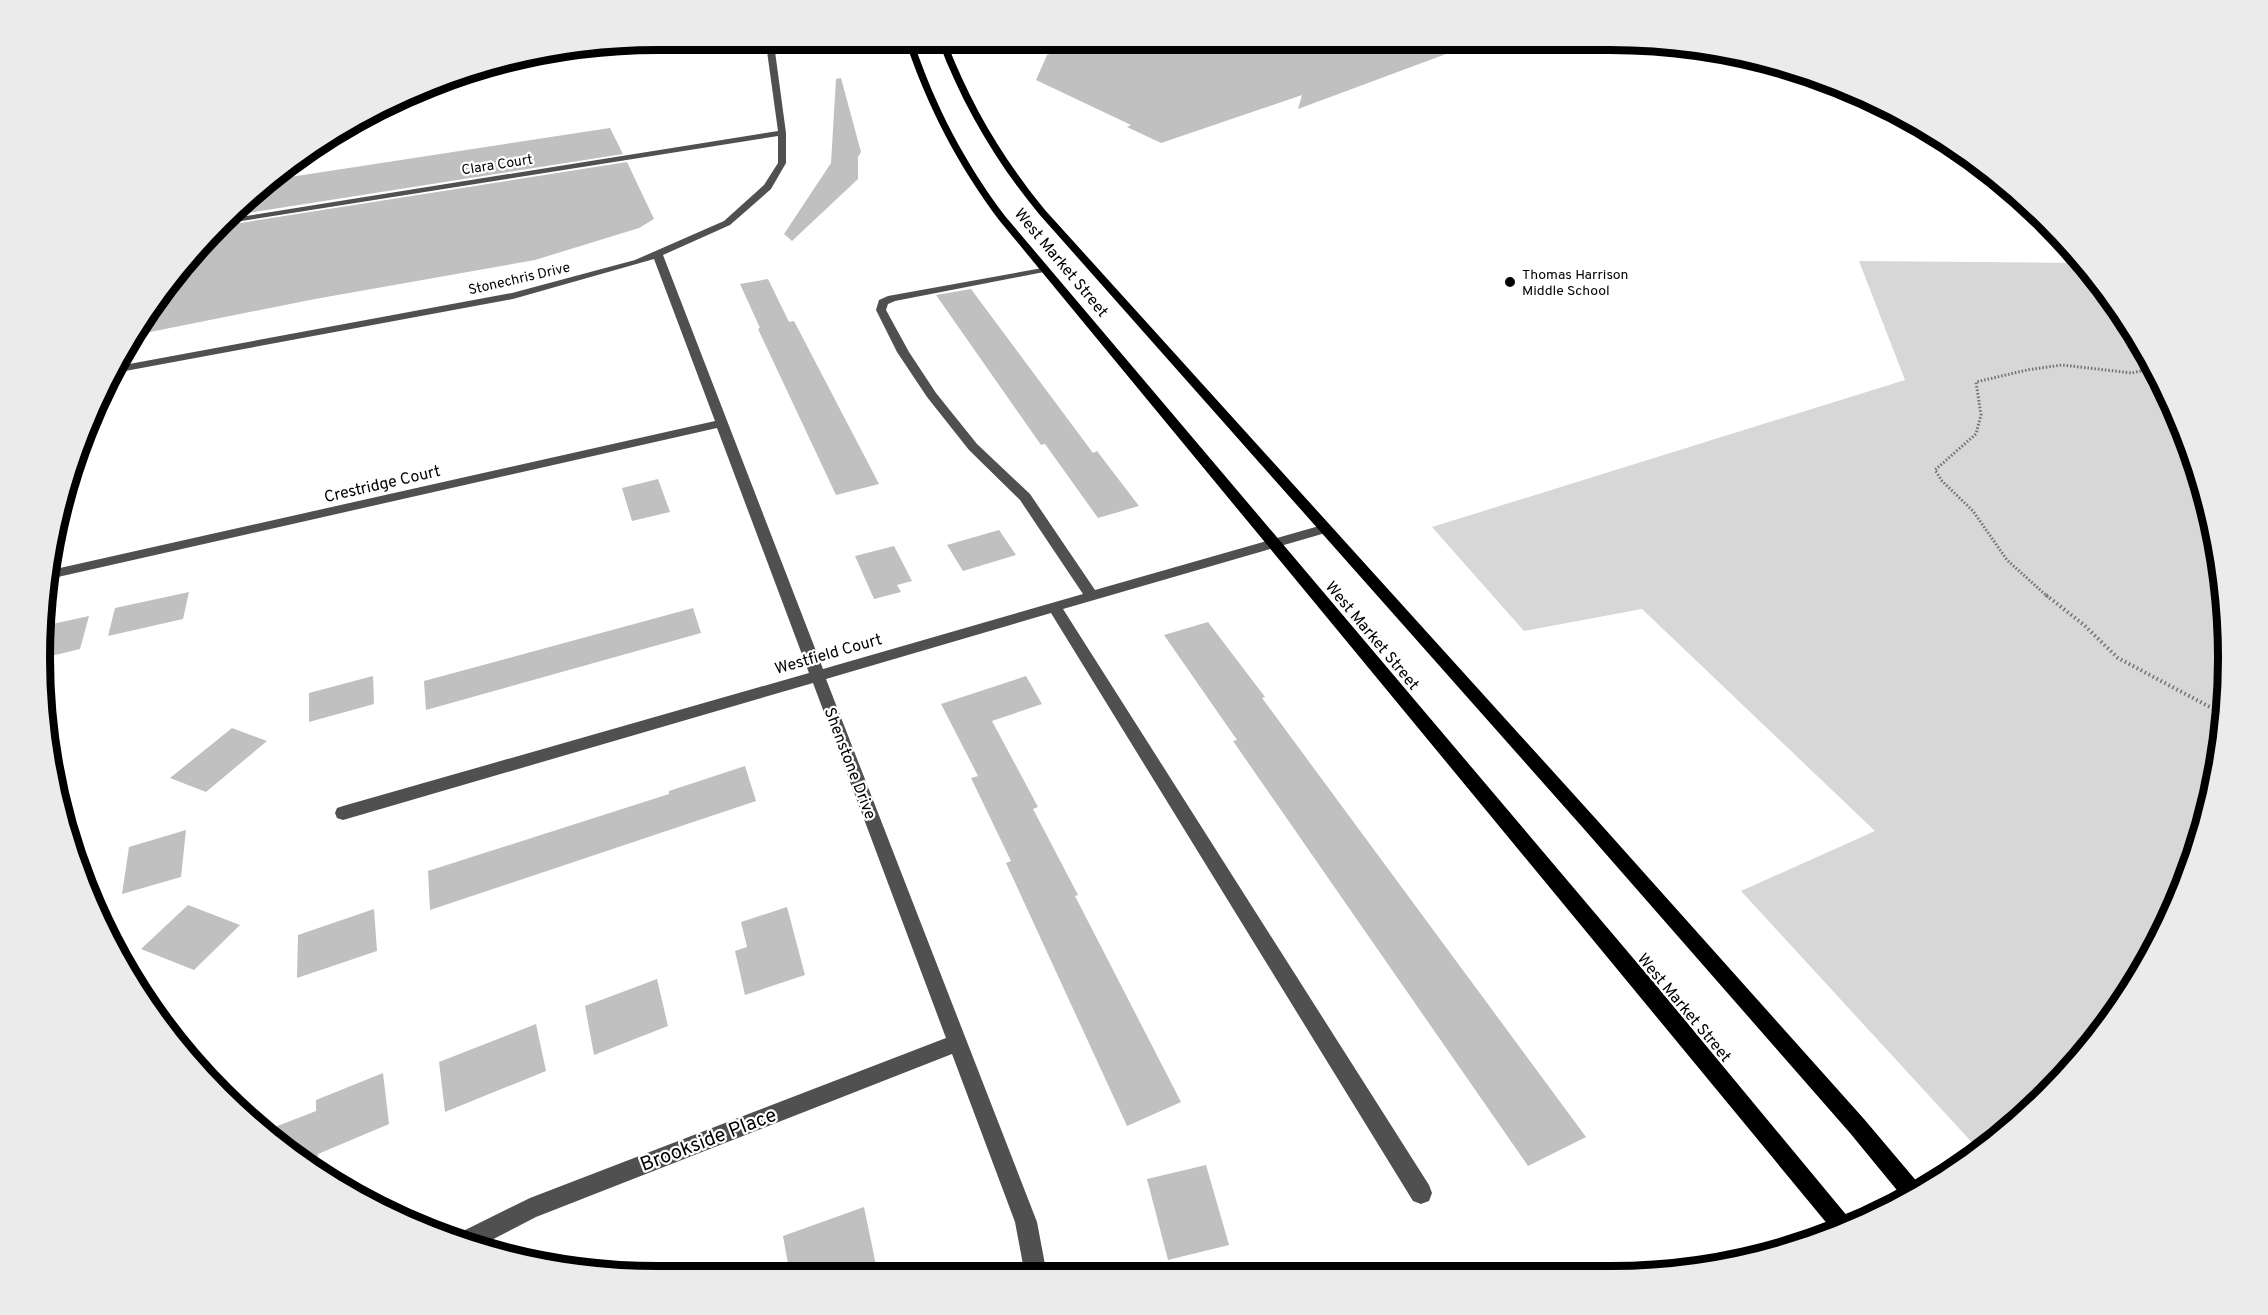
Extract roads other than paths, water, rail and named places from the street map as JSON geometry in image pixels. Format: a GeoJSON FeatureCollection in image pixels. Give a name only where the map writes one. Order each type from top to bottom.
{"type":"FeatureCollection","features":[{"type":"Feature","properties":{"kind":"main road","name":"West Market Street"},"geometry":{"type":"LineString","coordinates":[[912,50],[929,98],[956,152],[982,192],[1839,1221]]}},
{"type":"Feature","properties":{"kind":"main road","name":"West Market Street"},"geometry":{"type":"LineString","coordinates":[[946,50],[977,121],[1029,197],[1732,985],[1908,1187]]}},
{"type":"Feature","properties":{"kind":"street","name":"Stonechris Drive"},"geometry":{"type":"LineString","coordinates":[[123,369],[513,296],[639,262],[727,223],[768,187],[782,163],[782,133],[771,50]]}},
{"type":"Feature","properties":{"kind":"street","name":"Clara Court"},"geometry":{"type":"LineString","coordinates":[[236,220],[782,133]]}},
{"type":"Feature","properties":{"kind":"street","name":"Shenstone Drive"},"geometry":{"type":"LineString","coordinates":[[657,254],[1026,1222],[1034,1266]]}},
{"type":"Feature","properties":{"kind":"street"},"geometry":{"type":"LineString","coordinates":[[1044,269],[892,297],[883,302],[881,310],[903,352],[931,395],[973,447],[1025,497],[1092,596]]}},
{"type":"Feature","properties":{"kind":"street","name":"Crestridge Court"},"geometry":{"type":"LineString","coordinates":[[56,574],[722,423]]}},
{"type":"Feature","properties":{"kind":"street","name":"Westfield Court"},"geometry":{"type":"LineString","coordinates":[[343,813],[1324,529]]}},
{"type":"Feature","properties":{"kind":"street"},"geometry":{"type":"LineString","coordinates":[[1053,606],[1421,1193]]}},
{"type":"Feature","properties":{"kind":"street","name":"Brookside Place"},"geometry":{"type":"LineString","coordinates":[[475,1237],[530,1209],[957,1043]]}},
{"type":"Feature","properties":{"kind":"place","name":"Thomas Harrison Middle School"},"geometry":{"type":"Point","coordinates":[1510,282]}}]}
